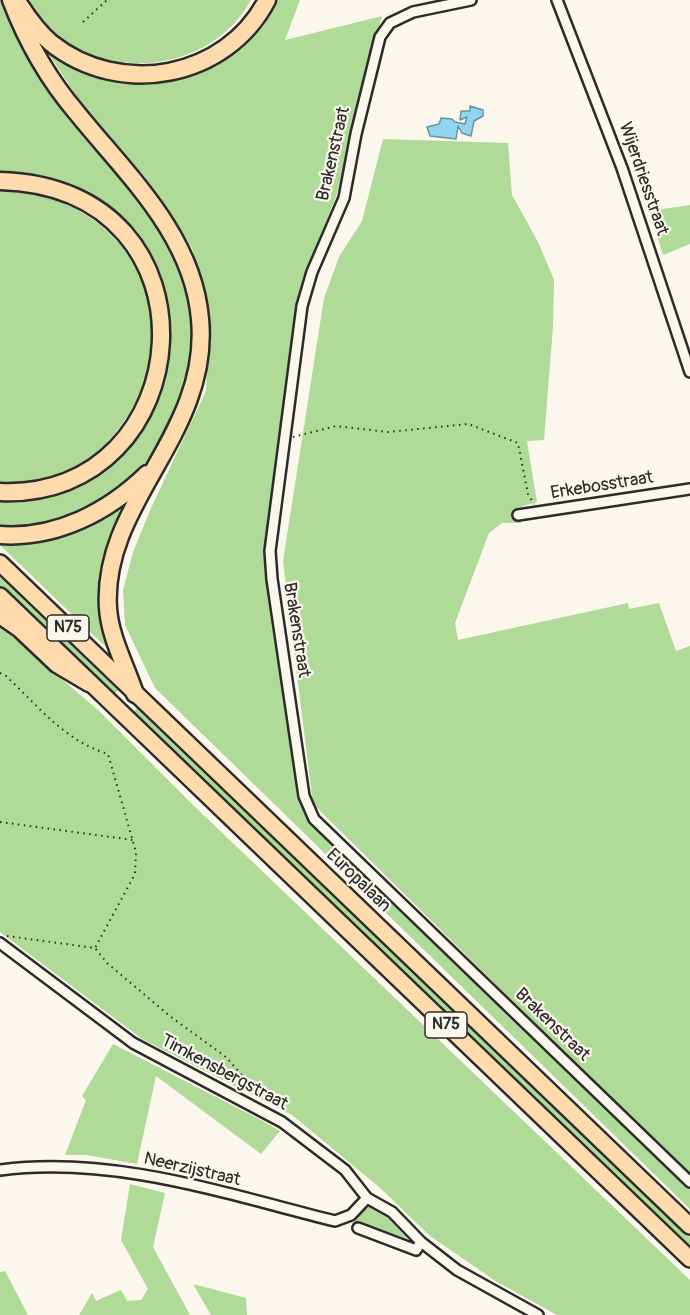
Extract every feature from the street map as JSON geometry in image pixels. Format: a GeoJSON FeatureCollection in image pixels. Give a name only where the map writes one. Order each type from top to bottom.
{"type":"FeatureCollection","features":[{"type":"Feature","properties":{"kind":"highway"},"geometry":{"type":"LineString","coordinates":[[11,0],[26,37],[49,76],[157,210],[180,250],[192,278],[201,319],[198,373],[181,423],[124,528],[108,591],[111,630],[135,694]]}},
{"type":"Feature","properties":{"kind":"highway"},"geometry":{"type":"LineString","coordinates":[[17,0],[41,34],[69,55],[103,70],[138,75],[185,68],[216,55],[255,21],[267,0]]}},
{"type":"Feature","properties":{"kind":"highway"},"geometry":{"type":"LineString","coordinates":[[0,181],[29,182],[63,191],[95,208],[120,229],[133,243],[148,272],[159,304],[162,338],[159,369],[149,396],[136,423],[117,446],[71,480],[34,490],[0,492]]}},
{"type":"Feature","properties":{"kind":"highway"},"geometry":{"type":"LineString","coordinates":[[0,535],[42,532],[95,514],[123,496],[157,465]]}},
{"type":"Feature","properties":{"kind":"highway","name":"Europalaan"},"geometry":{"type":"LineString","coordinates":[[0,563],[690,1226]]}},
{"type":"Feature","properties":{"kind":"highway","name":"N75"},"geometry":{"type":"LineString","coordinates":[[0,596],[690,1259]]}},
{"type":"Feature","properties":{"kind":"highway"},"geometry":{"type":"LineString","coordinates":[[0,615],[20,629],[57,664],[89,683]]}},
{"type":"Feature","properties":{"kind":"street","name":"Brakenstraat"},"geometry":{"type":"LineString","coordinates":[[471,0],[413,12],[390,23],[380,37],[356,134],[344,198],[312,272],[302,306],[270,551],[272,579],[309,810],[314,819],[690,1182]]}},
{"type":"Feature","properties":{"kind":"street","name":"Wijerdriesstraat"},"geometry":{"type":"LineString","coordinates":[[557,0],[622,168],[690,372]]}},
{"type":"Feature","properties":{"kind":"street","name":"Erkebosstraat"},"geometry":{"type":"LineString","coordinates":[[518,515],[690,489]]}},
{"type":"Feature","properties":{"kind":"street","name":"Timkensbergstraat"},"geometry":{"type":"LineString","coordinates":[[0,943],[133,1043],[282,1122],[345,1170],[367,1198],[392,1212],[421,1242]]}},
{"type":"Feature","properties":{"kind":"street","name":"Neerzijstraat"},"geometry":{"type":"LineString","coordinates":[[0,1170],[33,1166],[83,1167],[147,1175],[335,1221],[351,1215],[367,1198]]}},
{"type":"Feature","properties":{"kind":"street"},"geometry":{"type":"LineString","coordinates":[[358,1228],[416,1250],[421,1242],[457,1270],[536,1314]]}},
{"type":"Feature","properties":{"kind":"path"},"geometry":{"type":"LineString","coordinates":[[83,22],[107,0]]}},
{"type":"Feature","properties":{"kind":"path"},"geometry":{"type":"LineString","coordinates":[[284,437],[297,437],[336,426],[387,432],[468,424],[518,443],[528,494],[537,509]]}},
{"type":"Feature","properties":{"kind":"path"},"geometry":{"type":"LineString","coordinates":[[0,673],[6,676],[69,736],[90,748],[108,753],[136,852],[135,874],[95,948]]}},
{"type":"Feature","properties":{"kind":"path"},"geometry":{"type":"LineString","coordinates":[[0,822],[133,840]]}},
{"type":"Feature","properties":{"kind":"path"},"geometry":{"type":"LineString","coordinates":[[0,934],[95,948],[106,963],[171,1017],[226,1057],[268,1106]]}},
{"type":"Feature","properties":{"kind":"green space"},"geometry":{"type":"Polygon","coordinates":[[[0,0],[3,0],[15,34],[32,66],[53,96],[146,208],[173,248],[188,294],[192,360],[186,389],[169,431],[146,464],[130,481],[112,496],[70,516],[48,523],[0,529],[0,500],[54,493],[84,482],[115,460],[139,432],[155,399],[164,364],[166,326],[161,290],[148,255],[128,224],[116,212],[102,201],[69,185],[34,176],[0,172],[0,0]]]}},
{"type":"Feature","properties":{"kind":"green space"},"geometry":{"type":"Polygon","coordinates":[[[24,0],[251,0],[235,22],[215,40],[192,53],[166,60],[139,63],[113,61],[87,53],[63,40],[47,27],[24,0]]]}},
{"type":"Feature","properties":{"kind":"green space"},"geometry":{"type":"Polygon","coordinates":[[[276,0],[300,0],[285,40],[382,16],[336,197],[303,278],[283,405],[266,556],[302,805],[306,813],[690,1188],[690,1209],[155,688],[125,625],[123,590],[133,552],[206,391],[209,318],[192,248],[144,176],[91,118],[48,53],[49,47],[115,80],[159,83],[217,66],[264,26],[276,0]]]}},
{"type":"Feature","properties":{"kind":"green space"},"geometry":{"type":"Polygon","coordinates":[[[383,139],[508,143],[512,195],[538,242],[554,280],[553,327],[544,440],[527,441],[537,502],[517,508],[519,521],[522,523],[502,523],[489,533],[455,623],[458,640],[628,603],[629,609],[659,603],[676,651],[690,646],[690,1176],[313,804],[283,561],[324,298],[339,257],[362,221],[383,139]]]}},
{"type":"Feature","properties":{"kind":"green space"},"geometry":{"type":"Polygon","coordinates":[[[0,190],[43,196],[81,212],[112,235],[135,265],[149,300],[153,338],[146,377],[127,417],[99,450],[73,469],[55,476],[0,484],[0,190]]]}},
{"type":"Feature","properties":{"kind":"green space"},"geometry":{"type":"Polygon","coordinates":[[[690,205],[690,244],[663,255],[649,211],[690,205]]]}},
{"type":"Feature","properties":{"kind":"green space"},"geometry":{"type":"Polygon","coordinates":[[[119,510],[121,518],[106,567],[101,598],[103,630],[108,649],[0,545],[36,544],[99,521],[119,510]]]}},
{"type":"Feature","properties":{"kind":"green space"},"geometry":{"type":"Polygon","coordinates":[[[0,575],[119,690],[112,695],[0,586],[0,575]]]}},
{"type":"Feature","properties":{"kind":"green space"},"geometry":{"type":"Polygon","coordinates":[[[0,626],[98,710],[191,803],[690,1280],[690,1315],[557,1315],[497,1282],[430,1236],[379,1187],[292,1115],[142,1039],[0,932],[0,626]]]}},
{"type":"Feature","properties":{"kind":"green space"},"geometry":{"type":"Polygon","coordinates":[[[138,706],[690,1237],[690,1251],[132,714],[138,706]]]}},
{"type":"Feature","properties":{"kind":"green space"},"geometry":{"type":"Polygon","coordinates":[[[113,1044],[280,1131],[261,1154],[156,1076],[137,1164],[87,1155],[65,1155],[86,1100],[82,1096],[113,1044]]]}},
{"type":"Feature","properties":{"kind":"green space"},"geometry":{"type":"Polygon","coordinates":[[[130,1184],[165,1193],[153,1247],[190,1315],[79,1315],[92,1293],[96,1301],[121,1290],[127,1301],[141,1300],[148,1289],[121,1240],[130,1184]]]}},
{"type":"Feature","properties":{"kind":"green space"},"geometry":{"type":"Polygon","coordinates":[[[368,1207],[378,1207],[408,1239],[353,1221],[368,1207]]]}},
{"type":"Feature","properties":{"kind":"green space"},"geometry":{"type":"Polygon","coordinates":[[[5,1271],[28,1315],[0,1315],[0,1272],[5,1271]]]}},
{"type":"Feature","properties":{"kind":"green space"},"geometry":{"type":"Polygon","coordinates":[[[193,1284],[246,1298],[247,1315],[211,1315],[193,1284]]]}},
{"type":"Feature","properties":{"kind":"water"},"geometry":{"type":"Polygon","coordinates":[[[470,106],[483,110],[483,116],[474,121],[471,136],[462,133],[458,126],[456,139],[430,136],[427,127],[439,124],[441,118],[465,124],[467,117],[460,120],[461,111],[470,111],[470,106]]]}}]}
